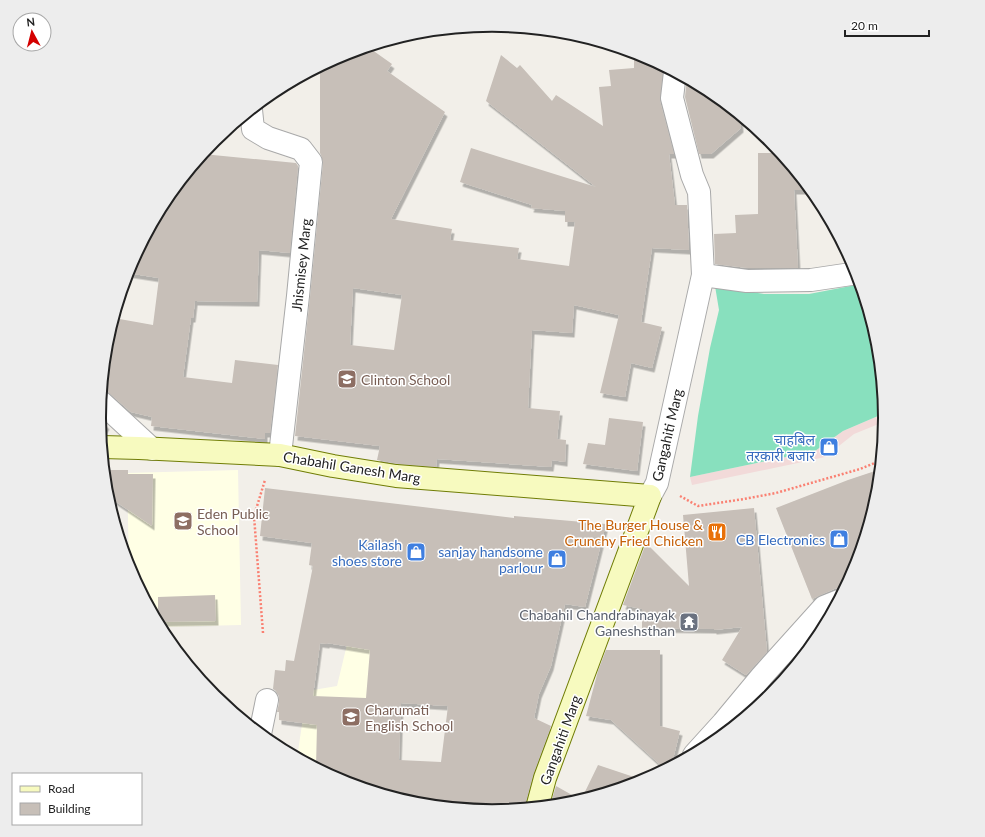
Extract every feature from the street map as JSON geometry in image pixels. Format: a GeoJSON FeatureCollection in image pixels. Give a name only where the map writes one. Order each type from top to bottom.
{"type":"FeatureCollection","features":[{"type":"Feature","properties":{"kind":"street","name":"Gangahiti Marg"},"geometry":{"type":"LineString","coordinates":[[539,802],[545,778],[654,489],[703,275],[699,192],[692,175],[672,98],[674,78]]}},
{"type":"Feature","properties":{"kind":"street","name":"Jhismisey Marg"},"geometry":{"type":"LineString","coordinates":[[252,116],[253,129],[268,138],[301,149],[311,162],[298,296],[276,455]]}},
{"type":"Feature","properties":{"kind":"street"},"geometry":{"type":"LineString","coordinates":[[703,275],[747,281],[811,280],[851,274]]}},
{"type":"Feature","properties":{"kind":"street"},"geometry":{"type":"LineString","coordinates":[[106,407],[152,449]]}},
{"type":"Feature","properties":{"kind":"street","name":"Chabahil Ganesh Marg"},"geometry":{"type":"LineString","coordinates":[[107,447],[276,455],[396,476],[654,489]]}},
{"type":"Feature","properties":{"kind":"street"},"geometry":{"type":"LineString","coordinates":[[709,739],[762,676],[824,607],[831,604]]}},
{"type":"Feature","properties":{"kind":"street"},"geometry":{"type":"LineString","coordinates":[[261,728],[267,700]]}},
{"type":"Feature","properties":{"kind":"path"},"geometry":{"type":"LineString","coordinates":[[263,633],[254,516],[276,455]]}},
{"type":"Feature","properties":{"kind":"path"},"geometry":{"type":"LineString","coordinates":[[654,489],[698,506],[776,493],[860,469],[877,462]]}},
{"type":"Feature","properties":{"kind":"shaded area","name":"चाहबिल तरकारी बजार"},"geometry":{"type":"Polygon","coordinates":[[[879,416],[879,424],[854,434],[825,457],[692,485],[690,477],[815,451],[843,431],[879,416]]]}},
{"type":"Feature","properties":{"kind":"shaded area","name":"Eden Public School"},"geometry":{"type":"Polygon","coordinates":[[[238,470],[241,625],[167,627],[146,589],[135,566],[129,547],[127,473],[238,470]]]}},
{"type":"Feature","properties":{"kind":"shaded area","name":"Charumati English School"},"geometry":{"type":"Polygon","coordinates":[[[350,632],[411,639],[347,744],[343,775],[298,752],[307,691],[337,686],[350,632]]]}},
{"type":"Feature","properties":{"kind":"green space"},"geometry":{"type":"Polygon","coordinates":[[[855,285],[866,318],[872,343],[876,368],[879,416],[843,431],[815,451],[690,477],[698,416],[710,348],[719,310],[715,286],[764,294],[809,294],[855,285]]]}},
{"type":"Feature","properties":{"kind":"building"},"geometry":{"type":"Polygon","coordinates":[[[374,51],[392,64],[387,71],[445,112],[391,219],[452,229],[450,240],[519,248],[517,259],[569,266],[575,222],[565,222],[565,211],[531,208],[532,205],[460,182],[471,148],[596,187],[486,101],[501,55],[517,68],[520,65],[552,101],[556,95],[603,126],[599,87],[611,86],[609,70],[634,68],[634,59],[663,72],[660,101],[674,154],[669,154],[675,205],[687,205],[689,250],[652,248],[641,322],[662,327],[652,368],[631,363],[625,397],[600,393],[619,315],[574,305],[572,333],[532,330],[528,408],[560,411],[557,439],[566,440],[565,462],[552,460],[551,467],[437,459],[436,467],[399,464],[377,460],[380,446],[295,436],[323,163],[320,153],[320,73],[345,61],[374,51]],[[353,288],[350,345],[394,350],[402,295],[353,288]]]}},
{"type":"Feature","properties":{"kind":"building"},"geometry":{"type":"Polygon","coordinates":[[[686,84],[728,112],[741,123],[741,128],[711,154],[699,154],[685,97],[686,84]]]}},
{"type":"Feature","properties":{"kind":"building"},"geometry":{"type":"Polygon","coordinates":[[[758,153],[773,153],[804,190],[794,190],[798,268],[748,268],[715,264],[714,234],[736,233],[735,215],[758,214],[758,153]]]}},
{"type":"Feature","properties":{"kind":"building"},"geometry":{"type":"Polygon","coordinates":[[[210,155],[296,163],[298,166],[290,253],[259,250],[257,302],[195,301],[193,318],[191,318],[183,377],[232,383],[235,360],[278,365],[270,433],[265,433],[265,439],[151,426],[152,417],[131,412],[107,392],[113,343],[119,319],[153,325],[159,278],[134,274],[158,225],[171,204],[186,183],[210,155]]]}},
{"type":"Feature","properties":{"kind":"building"},"geometry":{"type":"Polygon","coordinates":[[[609,418],[643,422],[637,471],[583,464],[588,443],[605,445],[609,418]]]}},
{"type":"Feature","properties":{"kind":"building"},"geometry":{"type":"Polygon","coordinates":[[[109,470],[128,470],[128,474],[153,474],[152,526],[115,501],[109,470]]]}},
{"type":"Feature","properties":{"kind":"building"},"geometry":{"type":"Polygon","coordinates":[[[876,471],[866,519],[850,566],[840,587],[812,599],[776,508],[876,471]]]}},
{"type":"Feature","properties":{"kind":"building"},"geometry":{"type":"Polygon","coordinates":[[[265,488],[514,518],[514,516],[606,524],[585,607],[565,604],[551,666],[539,694],[534,718],[551,726],[533,775],[525,803],[492,805],[442,802],[392,792],[368,784],[345,776],[316,762],[317,725],[279,720],[279,712],[277,712],[279,696],[273,689],[275,670],[285,671],[286,660],[294,661],[313,566],[309,565],[312,543],[260,536],[265,488]],[[320,643],[313,696],[366,698],[370,650],[320,643]],[[401,703],[399,760],[441,762],[448,706],[401,703]]]}},
{"type":"Feature","properties":{"kind":"building"},"geometry":{"type":"Polygon","coordinates":[[[754,508],[767,652],[746,675],[722,660],[742,627],[714,630],[642,628],[642,609],[623,605],[646,543],[689,586],[683,515],[754,508]]]}},
{"type":"Feature","properties":{"kind":"building"},"geometry":{"type":"Polygon","coordinates":[[[215,595],[216,621],[164,622],[158,612],[158,597],[215,595]]]}},
{"type":"Feature","properties":{"kind":"building"},"geometry":{"type":"Polygon","coordinates":[[[606,650],[660,650],[660,726],[680,731],[673,760],[661,766],[611,720],[586,716],[598,671],[606,650]]]}},
{"type":"Feature","properties":{"kind":"building"},"geometry":{"type":"Polygon","coordinates":[[[598,765],[636,778],[593,792],[584,794],[598,765]]]}},
{"type":"Feature","properties":{"kind":"building"},"geometry":{"type":"Polygon","coordinates":[[[556,786],[575,796],[552,801],[556,786]]]}},
{"type":"Feature","properties":{"kind":"place","name":"Clinton School"},"geometry":{"type":"Point","coordinates":[347,379]}},
{"type":"Feature","properties":{"kind":"place","name":"चाहबिल तरकारी बजार"},"geometry":{"type":"Point","coordinates":[829,447]}},
{"type":"Feature","properties":{"kind":"place","name":"Eden Public School"},"geometry":{"type":"Point","coordinates":[183,521]}},
{"type":"Feature","properties":{"kind":"place","name":"The Burger House & Crunchy Fried Chicken"},"geometry":{"type":"Point","coordinates":[717,532]}},
{"type":"Feature","properties":{"kind":"place","name":"CB Electronics"},"geometry":{"type":"Point","coordinates":[839,539]}},
{"type":"Feature","properties":{"kind":"place","name":"Kailash shoes store"},"geometry":{"type":"Point","coordinates":[416,552]}},
{"type":"Feature","properties":{"kind":"place","name":"sanjay handsome parlour"},"geometry":{"type":"Point","coordinates":[557,559]}},
{"type":"Feature","properties":{"kind":"place","name":"Chabahil Chandrabinayak Ganeshsthan"},"geometry":{"type":"Point","coordinates":[689,622]}},
{"type":"Feature","properties":{"kind":"place","name":"Charumati English School"},"geometry":{"type":"Point","coordinates":[351,717]}}]}
